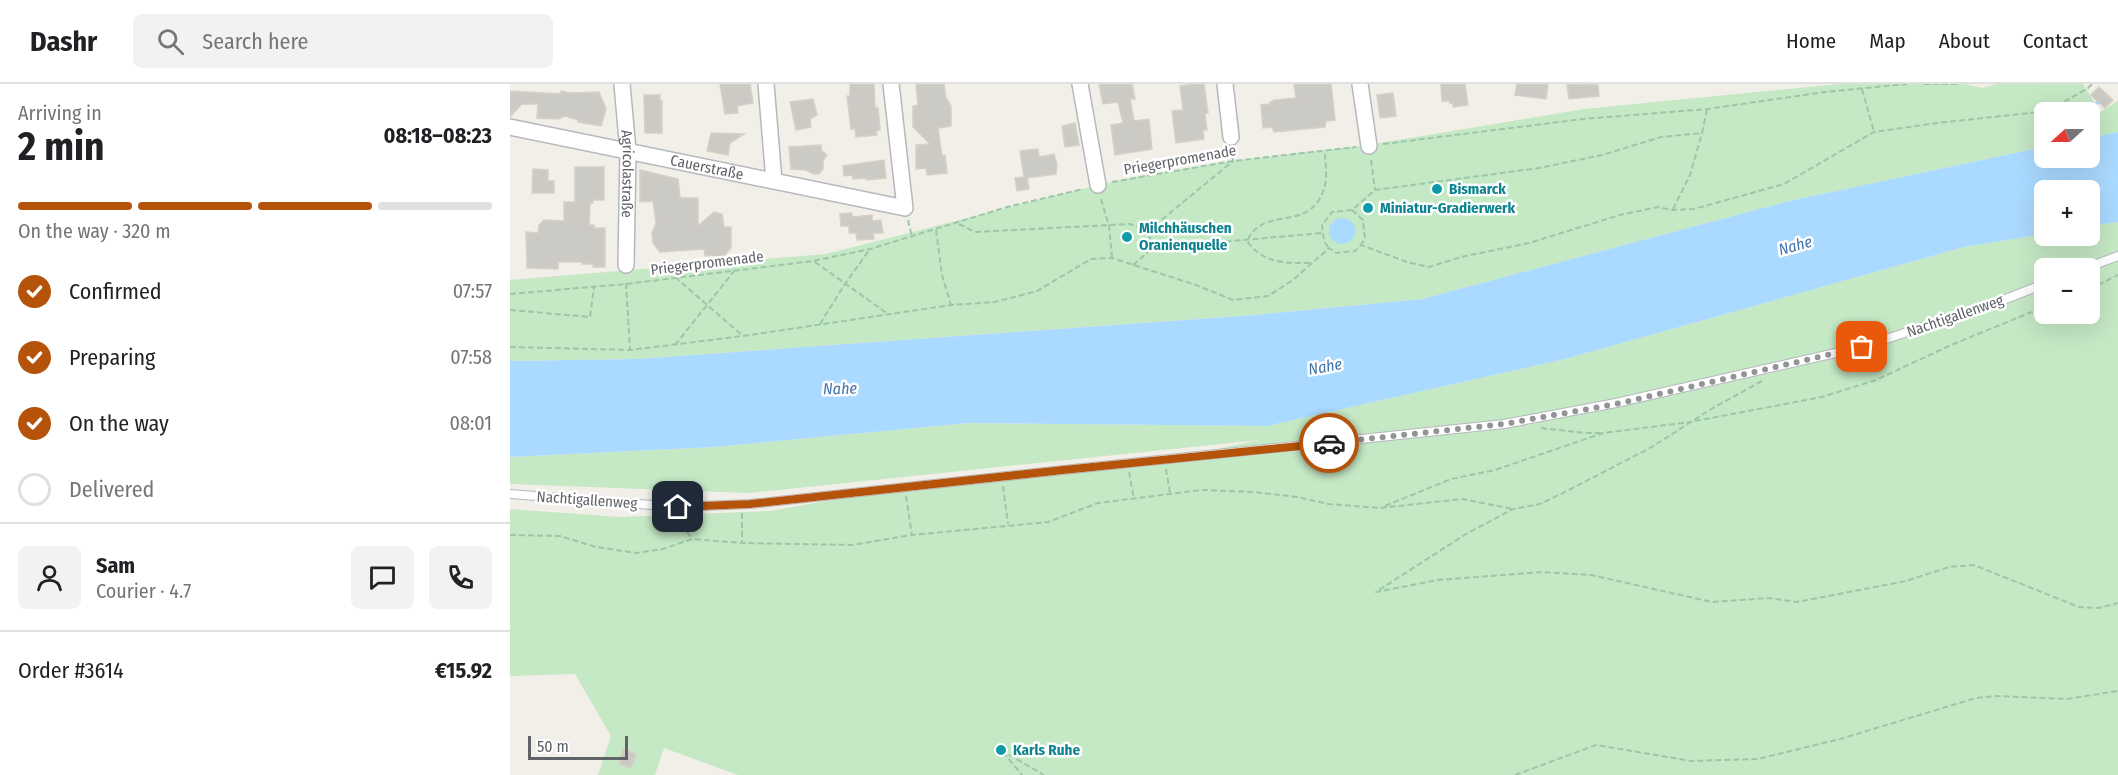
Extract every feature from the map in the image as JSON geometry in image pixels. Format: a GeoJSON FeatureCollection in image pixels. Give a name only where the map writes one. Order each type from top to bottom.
{"type":"FeatureCollection","features":[{"type":"Feature","properties":{"kind":"street","name":"Agricolastraße"},"geometry":{"type":"LineString","coordinates":[[622,84],[627,151],[626,265]]}},
{"type":"Feature","properties":{"kind":"street"},"geometry":{"type":"LineString","coordinates":[[766,84],[774,181]]}},
{"type":"Feature","properties":{"kind":"street","name":"Cauerstraße"},"geometry":{"type":"LineString","coordinates":[[510,127],[905,208],[891,84]]}},
{"type":"Feature","properties":{"kind":"street"},"geometry":{"type":"LineString","coordinates":[[1080,84],[1098,185]]}},
{"type":"Feature","properties":{"kind":"street"},"geometry":{"type":"LineString","coordinates":[[1225,84],[1231,137]]}},
{"type":"Feature","properties":{"kind":"street"},"geometry":{"type":"LineString","coordinates":[[1360,84],[1369,146]]}},
{"type":"Feature","properties":{"kind":"lane"},"geometry":{"type":"LineString","coordinates":[[2100,263],[2118,256]]}},
{"type":"Feature","properties":{"kind":"lane","name":"Nachtigallenweg"},"geometry":{"type":"LineString","coordinates":[[510,494],[678,507],[750,504],[1504,424],[1616,404],[1862,347],[2034,288]]}},
{"type":"Feature","properties":{"kind":"path","name":"Priegerpromenade"},"geometry":{"type":"LineString","coordinates":[[510,294],[626,284],[813,261],[870,249],[1006,207],[1098,185],[1233,161],[1583,119],[1707,109],[1825,92],[1907,84]]}},
{"type":"Feature","properties":{"kind":"path"},"geometry":{"type":"LineString","coordinates":[[1924,84],[1960,84]]}},
{"type":"Feature","properties":{"kind":"path"},"geometry":{"type":"LineString","coordinates":[[1361,245],[1407,262],[1429,267],[1461,257],[1529,243],[1620,215],[1658,207],[1672,210],[1694,209],[1784,184],[1874,132],[2048,111],[2092,84]]}},
{"type":"Feature","properties":{"kind":"path"},"geometry":{"type":"LineString","coordinates":[[1862,89],[1874,132]]}},
{"type":"Feature","properties":{"kind":"path"},"geometry":{"type":"LineString","coordinates":[[1672,210],[1690,175],[1707,109]]}},
{"type":"Feature","properties":{"kind":"path"},"geometry":{"type":"LineString","coordinates":[[1352,210],[1364,220],[1365,238],[1355,251],[1336,253],[1324,241],[1322,225],[1332,212],[1352,210],[1375,190],[1539,168],[1602,155],[1661,137],[1702,134]]}},
{"type":"Feature","properties":{"kind":"path"},"geometry":{"type":"LineString","coordinates":[[1369,146],[1375,190]]}},
{"type":"Feature","properties":{"kind":"path"},"geometry":{"type":"LineString","coordinates":[[1247,241],[1252,230],[1264,222],[1306,213],[1324,188],[1325,151]]}},
{"type":"Feature","properties":{"kind":"path"},"geometry":{"type":"LineString","coordinates":[[1148,231],[1233,161]]}},
{"type":"Feature","properties":{"kind":"path"},"geometry":{"type":"LineString","coordinates":[[1098,185],[1109,226],[1112,258]]}},
{"type":"Feature","properties":{"kind":"path"},"geometry":{"type":"LineString","coordinates":[[957,224],[975,232],[1130,224],[1148,231]]}},
{"type":"Feature","properties":{"kind":"path"},"geometry":{"type":"LineString","coordinates":[[936,230],[942,275],[951,305]]}},
{"type":"Feature","properties":{"kind":"path"},"geometry":{"type":"LineString","coordinates":[[1148,231],[1153,248]]}},
{"type":"Feature","properties":{"kind":"path"},"geometry":{"type":"LineString","coordinates":[[1133,265],[1153,248],[1323,233]]}},
{"type":"Feature","properties":{"kind":"path"},"geometry":{"type":"LineString","coordinates":[[1247,241],[1256,252],[1280,263],[1311,263]]}},
{"type":"Feature","properties":{"kind":"path"},"geometry":{"type":"LineString","coordinates":[[510,347],[630,350],[743,336],[951,305],[995,302],[1037,291],[1091,259],[1112,258],[1196,285],[1233,300],[1268,296],[1293,280],[1329,248]]}},
{"type":"Feature","properties":{"kind":"path"},"geometry":{"type":"LineString","coordinates":[[820,324],[844,284],[870,249]]}},
{"type":"Feature","properties":{"kind":"path"},"geometry":{"type":"LineString","coordinates":[[813,261],[888,314]]}},
{"type":"Feature","properties":{"kind":"path"},"geometry":{"type":"LineString","coordinates":[[675,345],[735,270]]}},
{"type":"Feature","properties":{"kind":"path"},"geometry":{"type":"LineString","coordinates":[[2100,284],[2118,275]]}},
{"type":"Feature","properties":{"kind":"path"},"geometry":{"type":"LineString","coordinates":[[675,277],[743,336]]}},
{"type":"Feature","properties":{"kind":"path"},"geometry":{"type":"LineString","coordinates":[[626,284],[630,350]]}},
{"type":"Feature","properties":{"kind":"path"},"geometry":{"type":"LineString","coordinates":[[510,310],[590,317],[594,286]]}},
{"type":"Feature","properties":{"kind":"path"},"geometry":{"type":"LineString","coordinates":[[1539,428],[1607,433],[1693,421],[1822,397],[1876,380],[1951,345],[2034,311]]}},
{"type":"Feature","properties":{"kind":"path"},"geometry":{"type":"LineString","coordinates":[[1769,367],[1768,378],[1713,408],[1650,448],[1540,504],[1513,509],[1466,534],[1376,592],[1438,580],[1542,572],[1591,575],[1712,602],[1769,598],[1797,602],[1906,581],[1949,567],[1974,565],[2079,607],[2099,608],[2118,603]]}},
{"type":"Feature","properties":{"kind":"path"},"geometry":{"type":"LineString","coordinates":[[1380,508],[1451,479],[1495,470],[1607,433]]}},
{"type":"Feature","properties":{"kind":"path"},"geometry":{"type":"LineString","coordinates":[[1166,471],[1170,494]]}},
{"type":"Feature","properties":{"kind":"path"},"geometry":{"type":"LineString","coordinates":[[1130,476],[1134,499]]}},
{"type":"Feature","properties":{"kind":"path"},"geometry":{"type":"LineString","coordinates":[[1003,488],[1008,524]]}},
{"type":"Feature","properties":{"kind":"path"},"geometry":{"type":"LineString","coordinates":[[510,535],[560,536],[596,547],[636,553],[663,549],[692,539],[742,543],[852,545],[912,535],[1008,524],[1048,522],[1098,503],[1201,490],[1254,492],[1297,497],[1328,504],[1380,508],[1462,499],[1513,509]]}},
{"type":"Feature","properties":{"kind":"path"},"geometry":{"type":"LineString","coordinates":[[907,503],[912,535]]}},
{"type":"Feature","properties":{"kind":"path"},"geometry":{"type":"LineString","coordinates":[[678,507],[680,522],[692,539]]}},
{"type":"Feature","properties":{"kind":"path"},"geometry":{"type":"LineString","coordinates":[[741,510],[742,543]]}},
{"type":"Feature","properties":{"kind":"path"},"geometry":{"type":"LineString","coordinates":[[1515,775],[1596,745],[1691,761],[1758,759],[1840,739],[1976,698],[1996,696],[2067,699],[2118,691]]}},
{"type":"Feature","properties":{"kind":"path"},"geometry":{"type":"LineString","coordinates":[[1022,775],[1001,750],[1044,775]]}},
{"type":"Feature","properties":{"kind":"green space"},"geometry":{"type":"Polygon","coordinates":[[[1838,84],[1964,84],[1983,88],[1996,84],[2083,84],[2094,102],[2034,102],[2034,149],[1789,201],[1422,299],[1255,315],[636,359],[510,361],[510,280],[826,254],[1098,185],[1151,174],[1233,161],[1368,145],[1584,109],[1838,84]]]}},
{"type":"Feature","properties":{"kind":"green space"},"geometry":{"type":"Polygon","coordinates":[[[2118,101],[2118,132],[2100,136],[2100,112],[2118,101]]]}},
{"type":"Feature","properties":{"kind":"green space"},"geometry":{"type":"Polygon","coordinates":[[[2118,222],[2118,775],[738,775],[664,748],[655,775],[598,775],[611,736],[575,674],[510,676],[510,509],[620,517],[770,511],[905,487],[1164,460],[1260,440],[749,493],[510,484],[510,457],[715,447],[969,423],[1267,426],[1565,359],[1964,247],[2034,236],[2034,246],[2100,246],[2100,225],[2118,222]]]}},
{"type":"Feature","properties":{"kind":"water","name":"Nahe"},"geometry":{"type":"Polygon","coordinates":[[[2118,132],[2118,222],[2100,225],[2100,180],[2034,180],[2034,236],[1964,247],[1565,359],[1267,426],[969,423],[715,447],[510,457],[510,361],[636,359],[1255,315],[1422,299],[1789,201],[2034,149],[2034,168],[2100,168],[2100,136],[2118,132]]]}},
{"type":"Feature","properties":{"kind":"water"},"geometry":{"type":"Polygon","coordinates":[[[1342,218],[1351,222],[1355,231],[1351,240],[1342,244],[1333,240],[1329,231],[1333,222],[1342,218]]]}},
{"type":"Feature","properties":{"kind":"building"},"geometry":{"type":"Polygon","coordinates":[[[720,84],[750,84],[753,103],[737,106],[738,113],[725,114],[720,84]]]}},
{"type":"Feature","properties":{"kind":"building"},"geometry":{"type":"Polygon","coordinates":[[[850,84],[874,84],[875,108],[878,108],[880,130],[876,131],[877,135],[856,137],[855,129],[851,129],[847,96],[850,96],[850,84]]]}},
{"type":"Feature","properties":{"kind":"building"},"geometry":{"type":"Polygon","coordinates":[[[916,84],[944,84],[946,98],[951,106],[951,126],[938,128],[947,173],[927,175],[926,168],[916,169],[916,145],[930,144],[913,127],[913,106],[918,105],[916,84]]]}},
{"type":"Feature","properties":{"kind":"building"},"geometry":{"type":"Polygon","coordinates":[[[1099,84],[1132,84],[1135,99],[1130,99],[1134,121],[1149,119],[1152,149],[1115,155],[1111,125],[1123,123],[1118,102],[1103,104],[1099,84]]]}},
{"type":"Feature","properties":{"kind":"building"},"geometry":{"type":"Polygon","coordinates":[[[1204,84],[1208,113],[1205,114],[1207,130],[1203,130],[1204,139],[1176,143],[1172,111],[1183,110],[1180,86],[1204,84]]]}},
{"type":"Feature","properties":{"kind":"building"},"geometry":{"type":"Polygon","coordinates":[[[1294,84],[1331,84],[1335,120],[1326,121],[1325,127],[1274,132],[1272,127],[1263,128],[1261,105],[1270,104],[1275,100],[1296,98],[1294,84]]]}},
{"type":"Feature","properties":{"kind":"building"},"geometry":{"type":"Polygon","coordinates":[[[1441,84],[1465,84],[1468,105],[1453,107],[1453,102],[1442,101],[1441,84]]]}},
{"type":"Feature","properties":{"kind":"building"},"geometry":{"type":"Polygon","coordinates":[[[1517,84],[1548,84],[1546,99],[1515,95],[1517,84]]]}},
{"type":"Feature","properties":{"kind":"building"},"geometry":{"type":"Polygon","coordinates":[[[1567,84],[1598,85],[1599,96],[1569,99],[1567,84]]]}},
{"type":"Feature","properties":{"kind":"building"},"geometry":{"type":"Polygon","coordinates":[[[2099,87],[2113,100],[2105,108],[2091,95],[2099,87]]]}},
{"type":"Feature","properties":{"kind":"building"},"geometry":{"type":"Polygon","coordinates":[[[510,91],[561,94],[561,91],[599,92],[606,109],[601,126],[578,122],[578,120],[565,116],[558,119],[537,118],[538,104],[522,104],[510,117],[510,91]]]}},
{"type":"Feature","properties":{"kind":"building"},"geometry":{"type":"Polygon","coordinates":[[[1393,93],[1396,116],[1380,118],[1377,95],[1393,93]]]}},
{"type":"Feature","properties":{"kind":"building"},"geometry":{"type":"Polygon","coordinates":[[[644,95],[660,95],[662,133],[645,133],[644,95]]]}},
{"type":"Feature","properties":{"kind":"building"},"geometry":{"type":"Polygon","coordinates":[[[813,99],[817,115],[810,119],[811,127],[796,130],[790,102],[813,99]]]}},
{"type":"Feature","properties":{"kind":"building"},"geometry":{"type":"Polygon","coordinates":[[[1075,123],[1079,145],[1065,147],[1062,126],[1075,123]]]}},
{"type":"Feature","properties":{"kind":"building"},"geometry":{"type":"Polygon","coordinates":[[[711,133],[744,134],[730,143],[728,155],[707,151],[711,133]]]}},
{"type":"Feature","properties":{"kind":"building"},"geometry":{"type":"Polygon","coordinates":[[[821,145],[822,151],[827,155],[819,174],[791,169],[789,147],[821,145]]]}},
{"type":"Feature","properties":{"kind":"building"},"geometry":{"type":"Polygon","coordinates":[[[1038,149],[1039,157],[1054,154],[1057,164],[1056,174],[1027,178],[1029,189],[1017,191],[1015,178],[1024,177],[1020,151],[1038,149]]]}},
{"type":"Feature","properties":{"kind":"building"},"geometry":{"type":"Polygon","coordinates":[[[884,160],[886,178],[866,180],[866,178],[853,179],[852,175],[844,176],[843,166],[884,160]]]}},
{"type":"Feature","properties":{"kind":"building"},"geometry":{"type":"Polygon","coordinates":[[[575,167],[604,167],[604,200],[593,200],[593,203],[590,203],[589,225],[594,225],[594,228],[605,228],[605,267],[593,267],[593,264],[582,264],[582,262],[558,262],[558,269],[527,268],[526,232],[538,233],[539,225],[544,220],[564,221],[564,202],[575,202],[575,167]]]}},
{"type":"Feature","properties":{"kind":"building"},"geometry":{"type":"Polygon","coordinates":[[[533,169],[548,170],[548,181],[554,181],[554,193],[532,193],[533,169]]]}},
{"type":"Feature","properties":{"kind":"building"},"geometry":{"type":"Polygon","coordinates":[[[640,170],[678,179],[680,198],[698,198],[698,226],[714,212],[722,214],[724,227],[731,227],[731,248],[725,255],[718,260],[713,255],[705,256],[704,249],[660,252],[653,243],[652,233],[656,223],[653,201],[640,202],[640,170]]]}},
{"type":"Feature","properties":{"kind":"building"},"geometry":{"type":"Polygon","coordinates":[[[852,213],[852,217],[872,215],[872,221],[881,220],[883,233],[873,233],[874,239],[857,240],[856,233],[849,233],[849,226],[841,226],[840,214],[852,213]]]}},
{"type":"Feature","properties":{"kind":"building"},"geometry":{"type":"Polygon","coordinates":[[[623,749],[636,754],[631,768],[619,764],[623,749]]]}},
{"type":"Feature","properties":{"kind":"way so far"},"geometry":{"type":"LineString","coordinates":[[1329,443],[1504,424],[1616,404],[1862,347]]}},
{"type":"Feature","properties":{"kind":"place","name":"Bismarck"},"geometry":{"type":"Point","coordinates":[1437,189]}},
{"type":"Feature","properties":{"kind":"place","name":"Miniatur-Gradierwerk"},"geometry":{"type":"Point","coordinates":[1368,208]}},
{"type":"Feature","properties":{"kind":"place","name":"Milchhäuschen Oranienquelle"},"geometry":{"type":"Point","coordinates":[1127,237]}},
{"type":"Feature","properties":{"kind":"place","name":"Karls Ruhe"},"geometry":{"type":"Point","coordinates":[1001,750]}},
{"type":"Feature","properties":{"kind":"route"},"geometry":{"type":"LineString","coordinates":[[678,507],[750,504],[1329,443]]}}]}
